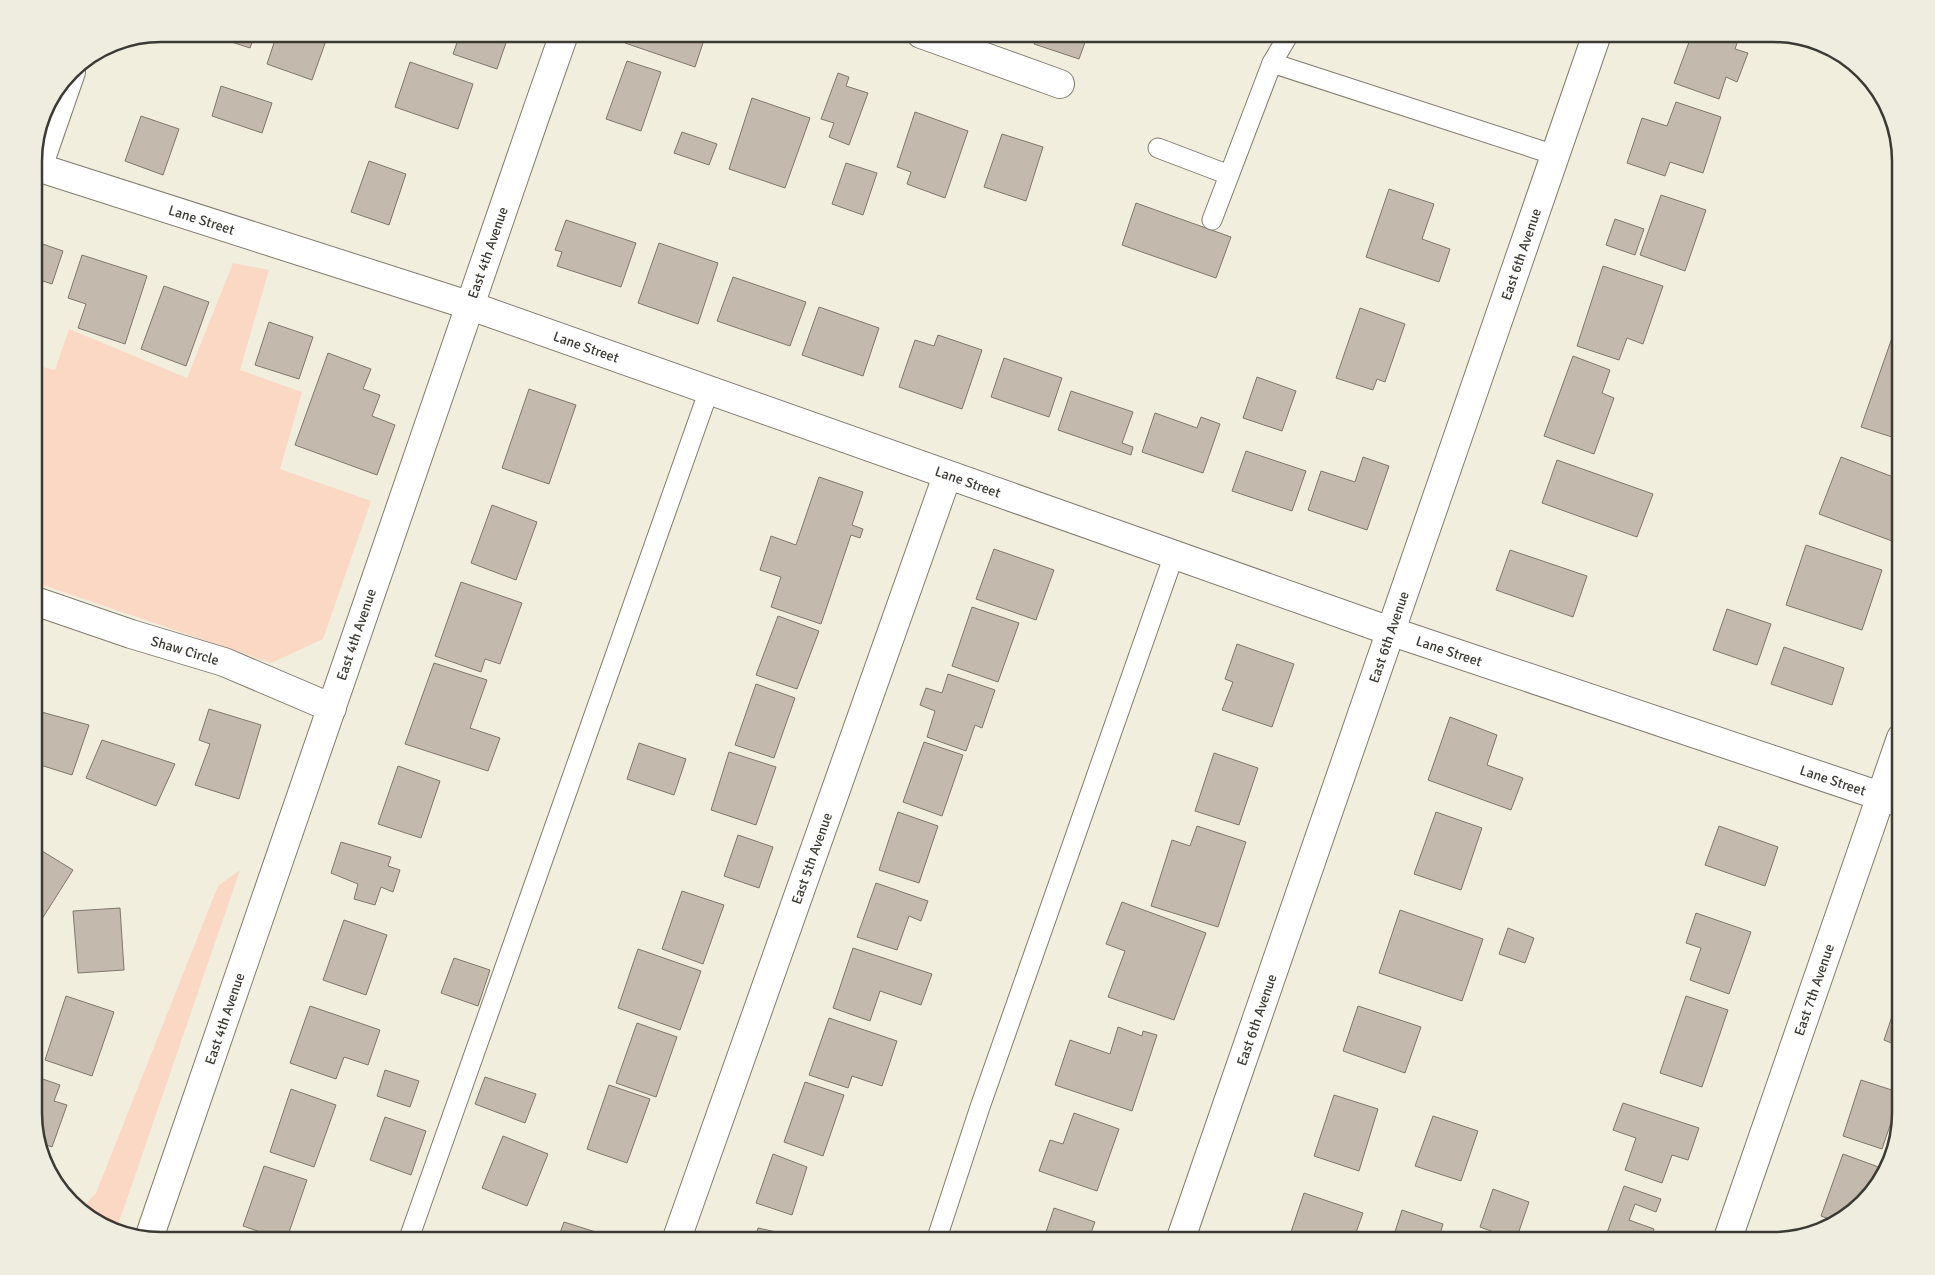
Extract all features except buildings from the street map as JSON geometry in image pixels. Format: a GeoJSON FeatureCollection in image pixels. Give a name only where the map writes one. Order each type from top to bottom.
{"type":"FeatureCollection","features":[{"type":"Feature","properties":{"kind":"street","name":"East 4th Avenue"},"geometry":{"type":"LineString","coordinates":[[151,1231],[332,708],[468,305],[561,42]]}},
{"type":"Feature","properties":{"kind":"street"},"geometry":{"type":"LineString","coordinates":[[943,42],[1060,84]]}},
{"type":"Feature","properties":{"kind":"street","name":"East 6th Avenue"},"geometry":{"type":"LineString","coordinates":[[1183,1232],[1594,42]]}},
{"type":"Feature","properties":{"kind":"street"},"geometry":{"type":"LineString","coordinates":[[45,143],[61,98]]}},
{"type":"Feature","properties":{"kind":"street","name":"Lane Street"},"geometry":{"type":"LineString","coordinates":[[43,168],[468,305],[947,476],[1390,631],[1891,800]]}},
{"type":"Feature","properties":{"kind":"street","name":"East 5th Avenue"},"geometry":{"type":"LineString","coordinates":[[679,1232],[947,476]]}},
{"type":"Feature","properties":{"kind":"street","name":"Shaw Circle"},"geometry":{"type":"LineString","coordinates":[[43,604],[131,634],[224,662],[332,708]]}},
{"type":"Feature","properties":{"kind":"street","name":"East 7th Avenue"},"geometry":{"type":"LineString","coordinates":[[1730,1232],[1891,800]]}},
{"type":"Feature","properties":{"kind":"lane"},"geometry":{"type":"LineString","coordinates":[[1212,220],[1272,63],[1284,42]]}},
{"type":"Feature","properties":{"kind":"lane"},"geometry":{"type":"LineString","coordinates":[[1272,63],[1555,155]]}},
{"type":"Feature","properties":{"kind":"lane"},"geometry":{"type":"LineString","coordinates":[[1158,148],[1229,175]]}},
{"type":"Feature","properties":{"kind":"lane"},"geometry":{"type":"LineString","coordinates":[[411,1232],[709,390]]}},
{"type":"Feature","properties":{"kind":"lane"},"geometry":{"type":"LineString","coordinates":[[939,1232],[980,1107],[1174,555]]}},
{"type":"Feature","properties":{"kind":"shaded area"},"geometry":{"type":"Polygon","coordinates":[[[233,263],[269,270],[240,370],[302,392],[280,469],[371,501],[323,639],[271,663],[43,585],[43,367],[55,370],[69,329],[187,378],[233,263]]]}},
{"type":"Feature","properties":{"kind":"shaded area"},"geometry":{"type":"Polygon","coordinates":[[[240,870],[118,1224],[85,1205],[96,1193],[218,886],[240,870]]]}}]}
